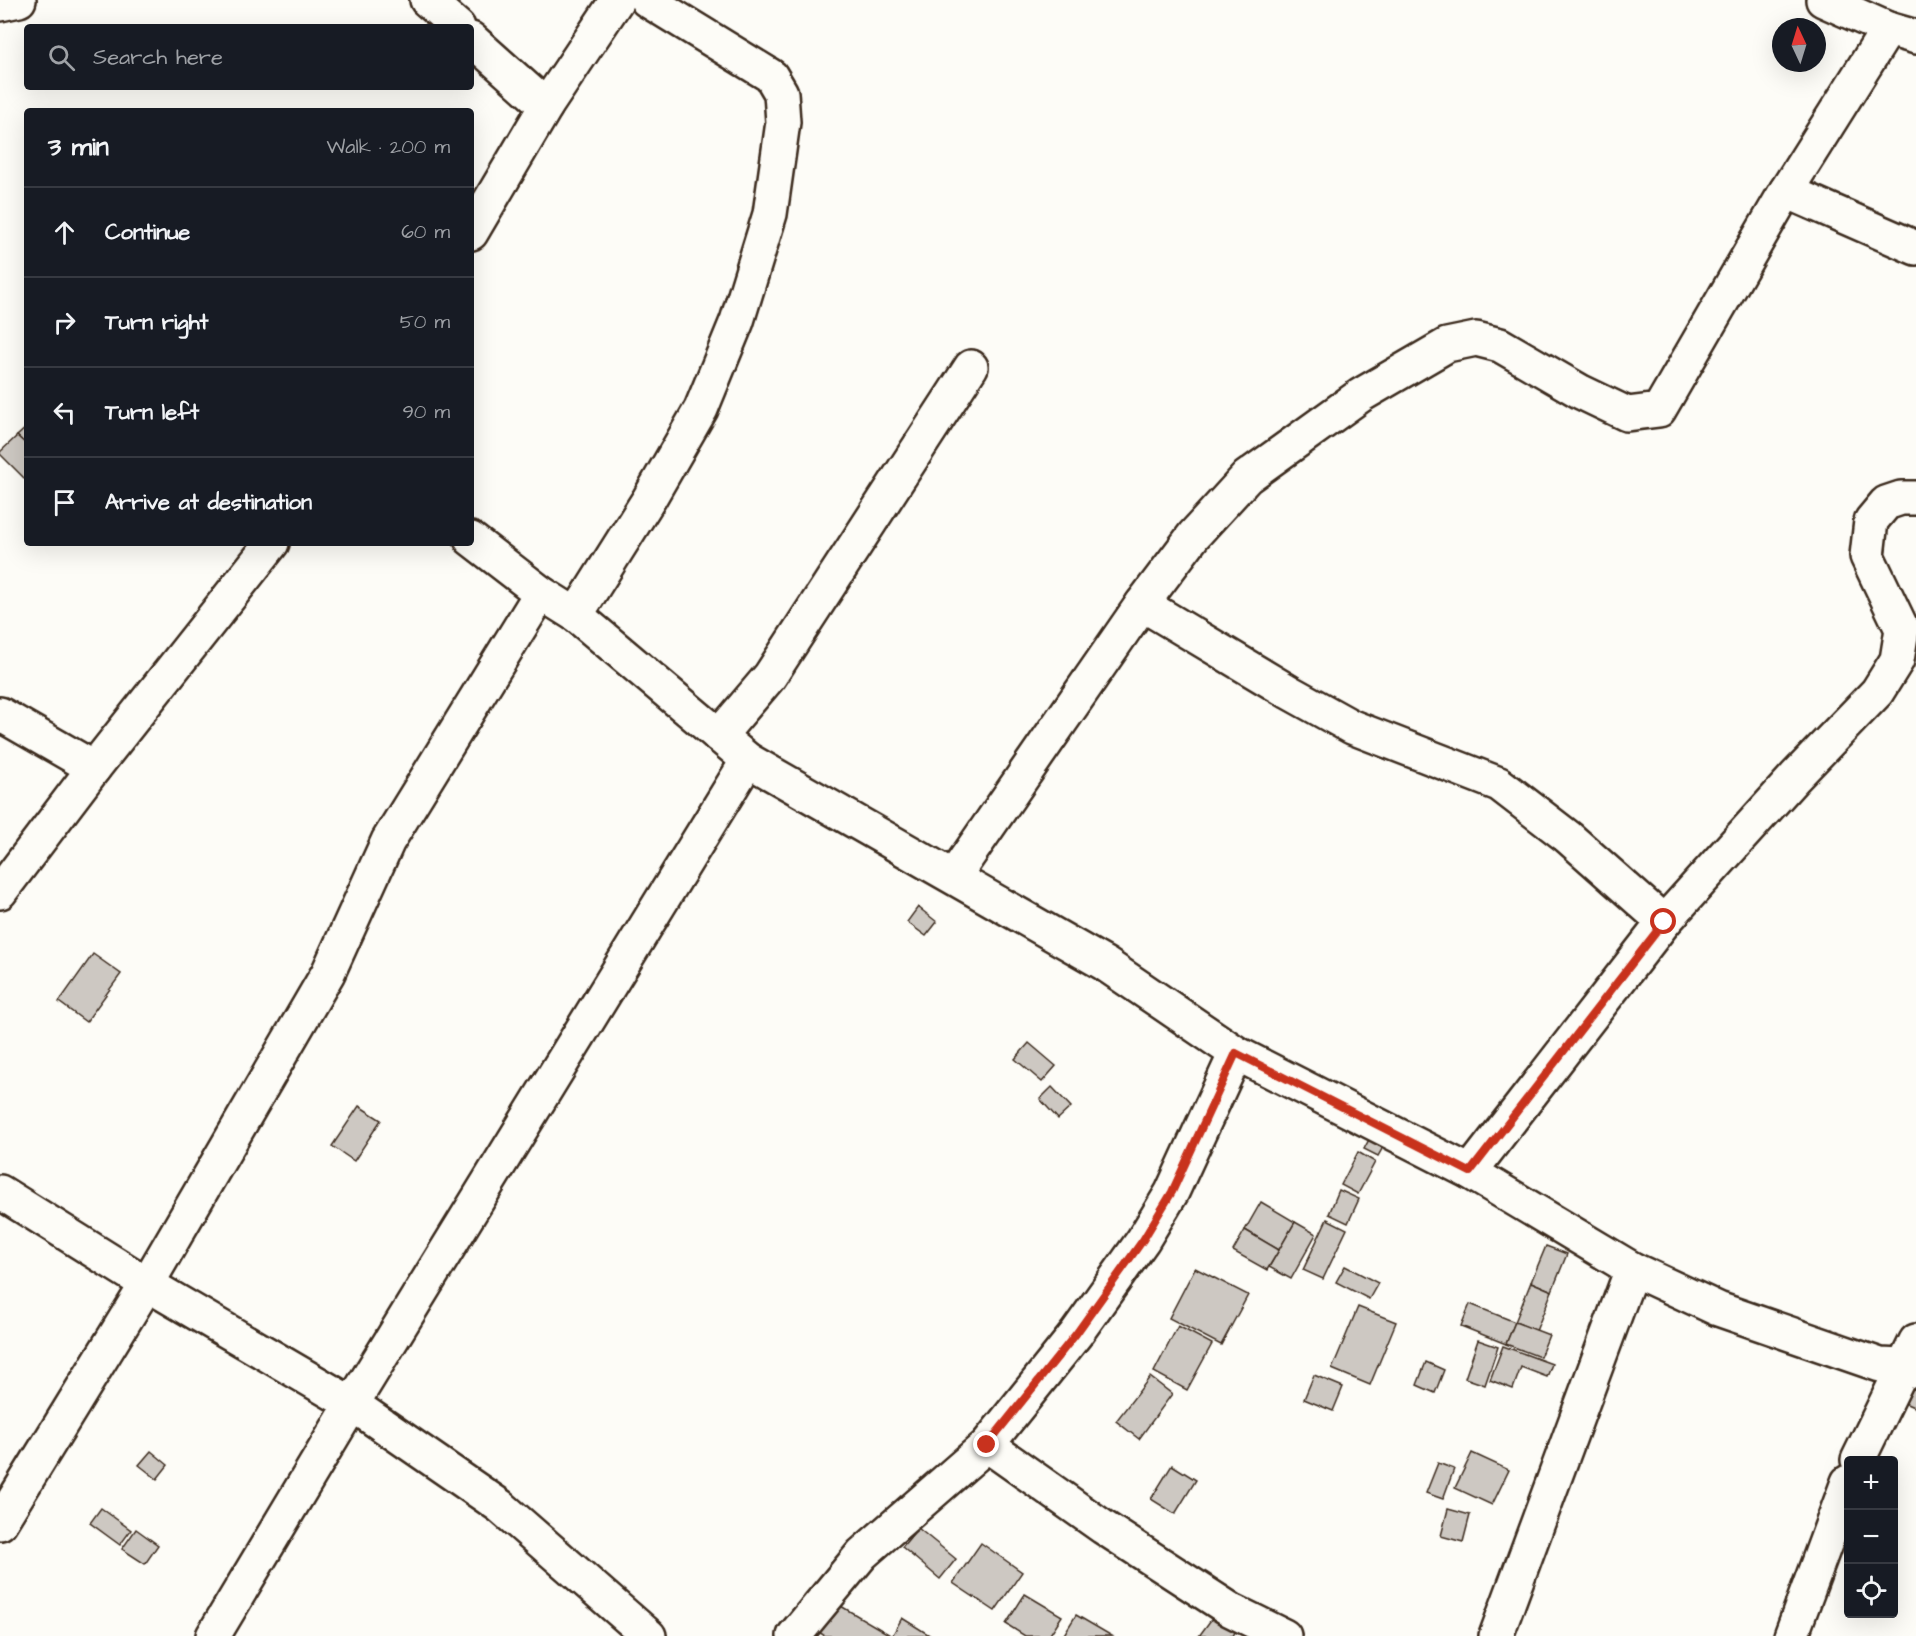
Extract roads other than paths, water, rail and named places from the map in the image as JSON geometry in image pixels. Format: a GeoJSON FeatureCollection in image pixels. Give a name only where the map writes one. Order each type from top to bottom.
{"type":"FeatureCollection","features":[{"type":"Feature","properties":{"kind":"street"},"geometry":{"type":"LineString","coordinates":[[0,4],[19,0]]}},
{"type":"Feature","properties":{"kind":"street"},"geometry":{"type":"LineString","coordinates":[[428,0],[455,24]]}},
{"type":"Feature","properties":{"kind":"street"},"geometry":{"type":"LineString","coordinates":[[474,228],[546,106],[617,0]]}},
{"type":"Feature","properties":{"kind":"street"},"geometry":{"type":"LineString","coordinates":[[576,615],[649,499],[705,398],[737,321],[770,214],[783,122],[781,93],[771,76],[646,0]]}},
{"type":"Feature","properties":{"kind":"street"},"geometry":{"type":"LineString","coordinates":[[954,876],[1142,604],[1194,535],[1246,477],[1361,395],[1447,345],[1476,339],[1500,345],[1581,392],[1628,414],[1659,410],[1786,191],[1902,33],[1823,0]]}},
{"type":"Feature","properties":{"kind":"street"},"geometry":{"type":"LineString","coordinates":[[474,42],[546,106]]}},
{"type":"Feature","properties":{"kind":"street"},"geometry":{"type":"LineString","coordinates":[[1786,191],[1916,248]]}},
{"type":"Feature","properties":{"kind":"street"},"geometry":{"type":"LineString","coordinates":[[719,736],[776,667],[971,367]]}},
{"type":"Feature","properties":{"kind":"street"},"geometry":{"type":"LineString","coordinates":[[1470,1172],[1664,922],[1795,777],[1877,692],[1897,660],[1902,629],[1867,555],[1871,521],[1886,503],[1901,498],[1916,498]]}},
{"type":"Feature","properties":{"kind":"street"},"geometry":{"type":"LineString","coordinates":[[474,541],[541,593],[576,615],[748,760],[1106,964],[1236,1053],[1470,1172],[1632,1269],[1718,1309],[1880,1365],[1912,1359]]}},
{"type":"Feature","properties":{"kind":"street"},"geometry":{"type":"LineString","coordinates":[[0,892],[94,768],[270,546]]}},
{"type":"Feature","properties":{"kind":"street"},"geometry":{"type":"LineString","coordinates":[[0,1523],[147,1284],[328,973],[388,841],[541,593]]}},
{"type":"Feature","properties":{"kind":"street"},"geometry":{"type":"LineString","coordinates":[[1142,604],[1352,727],[1499,784],[1568,837],[1664,922]]}},
{"type":"Feature","properties":{"kind":"street"},"geometry":{"type":"LineString","coordinates":[[0,714],[94,768]]}},
{"type":"Feature","properties":{"kind":"street"},"geometry":{"type":"LineString","coordinates":[[213,1636],[352,1404],[748,760]]}},
{"type":"Feature","properties":{"kind":"street"},"geometry":{"type":"LineString","coordinates":[[794,1636],[862,1554],[987,1445],[1076,1334],[1143,1240],[1172,1192],[1236,1053]]}},
{"type":"Feature","properties":{"kind":"street"},"geometry":{"type":"LineString","coordinates":[[0,1192],[147,1284],[352,1404],[500,1506],[650,1636]]}},
{"type":"Feature","properties":{"kind":"street"},"geometry":{"type":"LineString","coordinates":[[1496,1636],[1632,1269]]}},
{"type":"Feature","properties":{"kind":"street"},"geometry":{"type":"LineString","coordinates":[[1861,1456],[1912,1359]]}},
{"type":"Feature","properties":{"kind":"street"},"geometry":{"type":"LineString","coordinates":[[987,1445],[1103,1527],[1231,1610],[1284,1636]]}},
{"type":"Feature","properties":{"kind":"street"},"geometry":{"type":"LineString","coordinates":[[1791,1636],[1844,1493]]}}]}
